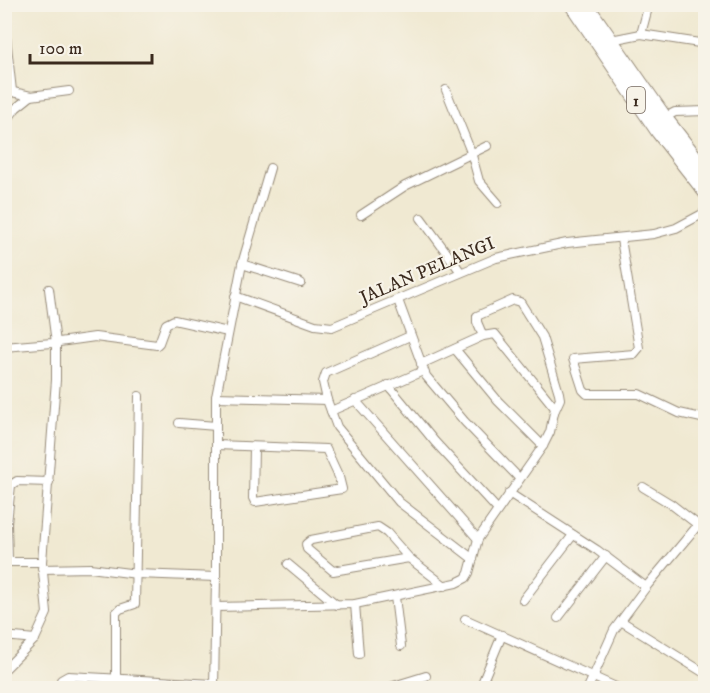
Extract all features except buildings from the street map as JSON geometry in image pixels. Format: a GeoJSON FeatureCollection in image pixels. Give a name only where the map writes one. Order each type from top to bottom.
{"type":"FeatureCollection","features":[{"type":"Feature","properties":{"kind":"highway","name":"1"},"geometry":{"type":"LineString","coordinates":[[572,4],[659,132],[705,192]]}},
{"type":"Feature","properties":{"kind":"highway","name":"1"},"geometry":{"type":"LineString","coordinates":[[585,4],[664,118],[705,172]]}},
{"type":"Feature","properties":{"kind":"street"},"geometry":{"type":"LineString","coordinates":[[641,34],[649,4]]}},
{"type":"Feature","properties":{"kind":"street"},"geometry":{"type":"LineString","coordinates":[[4,19],[8,90],[31,96],[69,91]]}},
{"type":"Feature","properties":{"kind":"street"},"geometry":{"type":"LineString","coordinates":[[611,40],[641,34],[705,44]]}},
{"type":"Feature","properties":{"kind":"street"},"geometry":{"type":"LineString","coordinates":[[446,90],[471,152],[479,181],[498,203]]}},
{"type":"Feature","properties":{"kind":"street"},"geometry":{"type":"LineString","coordinates":[[4,124],[16,108],[31,96]]}},
{"type":"Feature","properties":{"kind":"street"},"geometry":{"type":"LineString","coordinates":[[664,118],[675,112],[705,111]]}},
{"type":"Feature","properties":{"kind":"street"},"geometry":{"type":"LineString","coordinates":[[361,215],[398,190],[486,146]]}},
{"type":"Feature","properties":{"kind":"street"},"geometry":{"type":"LineString","coordinates":[[61,688],[61,680],[65,676],[214,686],[216,397],[242,264],[270,168]]}},
{"type":"Feature","properties":{"kind":"street","name":"JALAN PELANGI"},"geometry":{"type":"LineString","coordinates":[[235,296],[315,325],[337,326],[460,271],[511,254],[567,243],[621,239],[676,228],[705,212]]}},
{"type":"Feature","properties":{"kind":"street"},"geometry":{"type":"LineString","coordinates":[[421,218],[460,271]]}},
{"type":"Feature","properties":{"kind":"street"},"geometry":{"type":"LineString","coordinates":[[621,239],[639,348],[634,354],[574,358],[583,390],[587,394],[639,394],[679,413],[705,418]]}},
{"type":"Feature","properties":{"kind":"street"},"geometry":{"type":"LineString","coordinates":[[242,264],[301,283]]}},
{"type":"Feature","properties":{"kind":"street"},"geometry":{"type":"LineString","coordinates":[[5,669],[35,639],[46,613],[42,565],[56,392],[57,343],[50,289]]}},
{"type":"Feature","properties":{"kind":"street"},"geometry":{"type":"LineString","coordinates":[[398,300],[422,368],[465,422],[519,478]]}},
{"type":"Feature","properties":{"kind":"street"},"geometry":{"type":"LineString","coordinates":[[216,607],[355,604],[456,584],[465,578],[478,539],[543,446],[550,432],[560,393],[538,328],[520,302],[513,300],[477,316],[483,336]]}},
{"type":"Feature","properties":{"kind":"street"},"geometry":{"type":"LineString","coordinates":[[4,347],[57,343],[95,337],[157,345],[165,326],[174,320],[228,332]]}},
{"type":"Feature","properties":{"kind":"street"},"geometry":{"type":"LineString","coordinates":[[331,411],[388,385],[455,349],[493,333],[553,404],[555,410]]}},
{"type":"Feature","properties":{"kind":"street"},"geometry":{"type":"LineString","coordinates":[[410,336],[326,373],[323,382],[327,400],[337,427],[399,502],[473,559]]}},
{"type":"Feature","properties":{"kind":"street"},"geometry":{"type":"LineString","coordinates":[[455,349],[498,401],[543,446]]}},
{"type":"Feature","properties":{"kind":"street"},"geometry":{"type":"LineString","coordinates":[[388,385],[435,442],[497,509]]}},
{"type":"Feature","properties":{"kind":"street"},"geometry":{"type":"LineString","coordinates":[[116,678],[116,613],[120,609],[135,604],[139,396]]}},
{"type":"Feature","properties":{"kind":"street"},"geometry":{"type":"LineString","coordinates":[[216,397],[327,400]]}},
{"type":"Feature","properties":{"kind":"street"},"geometry":{"type":"LineString","coordinates":[[355,400],[478,539]]}},
{"type":"Feature","properties":{"kind":"street"},"geometry":{"type":"LineString","coordinates":[[179,423],[216,426]]}},
{"type":"Feature","properties":{"kind":"street"},"geometry":{"type":"LineString","coordinates":[[216,445],[326,449],[342,489],[255,502],[253,498],[254,447]]}},
{"type":"Feature","properties":{"kind":"street"},"geometry":{"type":"LineString","coordinates":[[49,482],[17,481],[7,488],[6,562],[137,574],[216,577]]}},
{"type":"Feature","properties":{"kind":"street"},"geometry":{"type":"LineString","coordinates":[[588,688],[609,640],[621,621],[646,587],[702,528],[643,487]]}},
{"type":"Feature","properties":{"kind":"street"},"geometry":{"type":"LineString","coordinates":[[509,493],[606,556],[646,587]]}},
{"type":"Feature","properties":{"kind":"street"},"geometry":{"type":"LineString","coordinates":[[409,558],[333,571],[307,549],[306,544],[311,540],[378,527],[387,533],[409,558],[445,586]]}},
{"type":"Feature","properties":{"kind":"street"},"geometry":{"type":"LineString","coordinates":[[523,600],[573,534]]}},
{"type":"Feature","properties":{"kind":"street"},"geometry":{"type":"LineString","coordinates":[[558,618],[606,556]]}},
{"type":"Feature","properties":{"kind":"street"},"geometry":{"type":"LineString","coordinates":[[288,564],[338,605]]}},
{"type":"Feature","properties":{"kind":"street"},"geometry":{"type":"LineString","coordinates":[[395,597],[401,646]]}},
{"type":"Feature","properties":{"kind":"street"},"geometry":{"type":"LineString","coordinates":[[355,604],[359,654]]}},
{"type":"Feature","properties":{"kind":"street"},"geometry":{"type":"LineString","coordinates":[[465,619],[618,688]]}},
{"type":"Feature","properties":{"kind":"street"},"geometry":{"type":"LineString","coordinates":[[621,621],[705,674]]}},
{"type":"Feature","properties":{"kind":"street"},"geometry":{"type":"LineString","coordinates":[[480,688],[502,635]]}},
{"type":"Feature","properties":{"kind":"street"},"geometry":{"type":"LineString","coordinates":[[4,636],[35,639]]}},
{"type":"Feature","properties":{"kind":"street"},"geometry":{"type":"LineString","coordinates":[[387,688],[426,676]]}}]}
